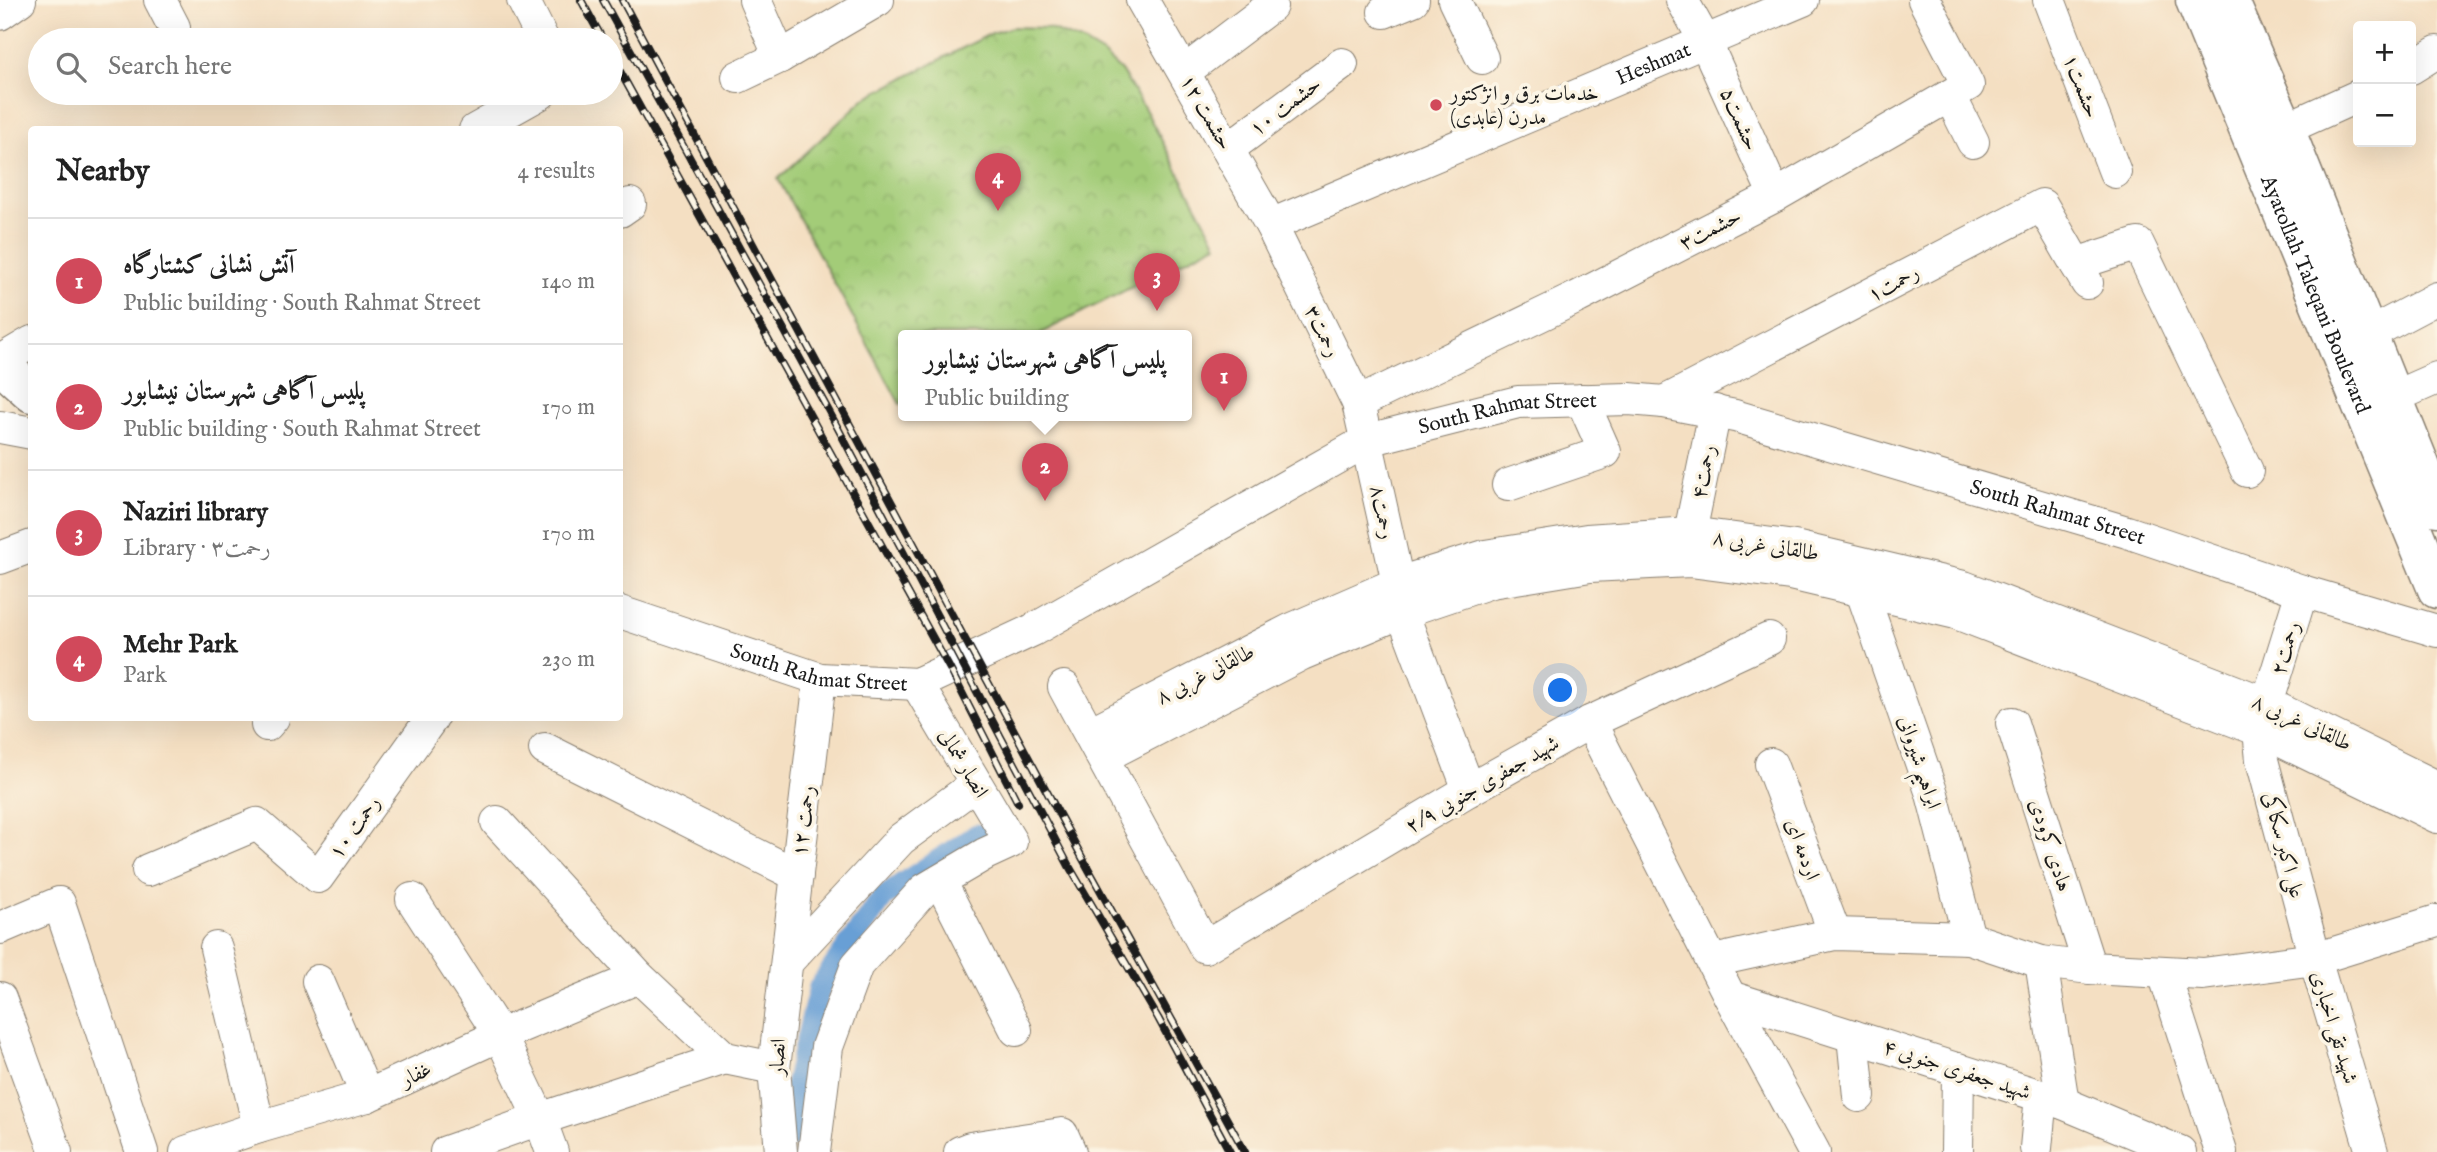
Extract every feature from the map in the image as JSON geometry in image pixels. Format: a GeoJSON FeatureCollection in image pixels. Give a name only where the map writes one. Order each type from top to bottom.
{"type":"FeatureCollection","features":[{"type":"Feature","properties":{"kind":"main road","name":"Ayatollah Taleqani Boulevard"},"geometry":{"type":"LineString","coordinates":[[2195,0],[2270,138],[2367,335],[2394,397],[2430,467],[2437,507]]}},
{"type":"Feature","properties":{"kind":"main road","name":"Ayatollah Taleqani Boulevard"},"geometry":{"type":"LineString","coordinates":[[2230,0],[2270,138],[2437,589]]}},
{"type":"Feature","properties":{"kind":"main road"},"geometry":{"type":"LineString","coordinates":[[0,363],[28,389]]}},
{"type":"Feature","properties":{"kind":"street"},"geometry":{"type":"LineString","coordinates":[[0,14],[20,0]]}},
{"type":"Feature","properties":{"kind":"street"},"geometry":{"type":"LineString","coordinates":[[523,0],[537,28]]}},
{"type":"Feature","properties":{"kind":"street"},"geometry":{"type":"LineString","coordinates":[[755,0],[780,57]]}},
{"type":"Feature","properties":{"kind":"street"},"geometry":{"type":"LineString","coordinates":[[738,78],[878,0]]}},
{"type":"Feature","properties":{"kind":"street","name":"حشمت ۱۲"},"geometry":{"type":"LineString","coordinates":[[1142,0],[1271,225]]}},
{"type":"Feature","properties":{"kind":"street"},"geometry":{"type":"LineString","coordinates":[[1384,12],[1413,0]]}},
{"type":"Feature","properties":{"kind":"street"},"geometry":{"type":"LineString","coordinates":[[1454,0],[1482,58]]}},
{"type":"Feature","properties":{"kind":"street","name":"حشمت۵"},"geometry":{"type":"LineString","coordinates":[[1682,0],[1705,41],[1774,196]]}},
{"type":"Feature","properties":{"kind":"street","name":"Heshmat"},"geometry":{"type":"LineString","coordinates":[[1271,225],[1803,0]]}},
{"type":"Feature","properties":{"kind":"street"},"geometry":{"type":"LineString","coordinates":[[1924,0],[1968,85],[1950,96],[1973,142]]}},
{"type":"Feature","properties":{"kind":"street","name":"حشمت۱"},"geometry":{"type":"LineString","coordinates":[[2049,0],[2115,172]]}},
{"type":"Feature","properties":{"kind":"street"},"geometry":{"type":"LineString","coordinates":[[1184,72],[1271,6]]}},
{"type":"Feature","properties":{"kind":"street"},"geometry":{"type":"LineString","coordinates":[[2416,65],[2437,52]]}},
{"type":"Feature","properties":{"kind":"street","name":"حشمت ۱۰"},"geometry":{"type":"LineString","coordinates":[[1228,149],[1342,64]]}},
{"type":"Feature","properties":{"kind":"street","name":"حشمت۳"},"geometry":{"type":"LineString","coordinates":[[1359,403],[1578,297],[1774,196],[1950,96]]}},
{"type":"Feature","properties":{"kind":"street"},"geometry":{"type":"LineString","coordinates":[[2270,138],[2353,98]]}},
{"type":"Feature","properties":{"kind":"street"},"geometry":{"type":"LineString","coordinates":[[482,126],[520,105]]}},
{"type":"Feature","properties":{"kind":"street","name":"رحمت۱"},"geometry":{"type":"LineString","coordinates":[[1664,402],[2042,205],[2082,273],[2138,244],[2247,471]]}},
{"type":"Feature","properties":{"kind":"street","name":"رحمت۳"},"geometry":{"type":"LineString","coordinates":[[1271,225],[1359,403],[1368,440]]}},
{"type":"Feature","properties":{"kind":"street"},"geometry":{"type":"LineString","coordinates":[[2367,335],[2437,298]]}},
{"type":"Feature","properties":{"kind":"street"},"geometry":{"type":"LineString","coordinates":[[0,363],[28,345]]}},
{"type":"Feature","properties":{"kind":"street"},"geometry":{"type":"LineString","coordinates":[[2394,397],[2437,378]]}},
{"type":"Feature","properties":{"kind":"street","name":"South Rahmat Street"},"geometry":{"type":"LineString","coordinates":[[623,613],[820,680],[916,684],[1034,630],[1368,440],[1518,402],[1629,399],[1715,411],[2127,532],[2302,591],[2437,631]]}},
{"type":"Feature","properties":{"kind":"street"},"geometry":{"type":"LineString","coordinates":[[1508,485],[1605,452],[1582,400]]}},
{"type":"Feature","properties":{"kind":"street","name":"رحمت۴"},"geometry":{"type":"LineString","coordinates":[[1690,533],[1715,411]]}},
{"type":"Feature","properties":{"kind":"street"},"geometry":{"type":"LineString","coordinates":[[0,428],[28,432]]}},
{"type":"Feature","properties":{"kind":"street","name":"رحمت۸"},"geometry":{"type":"LineString","coordinates":[[1368,440],[1400,598],[1469,790]]}},
{"type":"Feature","properties":{"kind":"street","name":"طالقانی غربی ۸"},"geometry":{"type":"LineString","coordinates":[[1636,550],[1690,533],[1795,547],[1964,587],[2263,717],[2437,787]]}},
{"type":"Feature","properties":{"kind":"street","name":"طالقانی غربی ۸"},"geometry":{"type":"LineString","coordinates":[[1097,745],[1302,654],[1400,598],[1485,556],[1587,540],[1690,561],[1790,574],[1956,613],[2263,717],[2437,817]]}},
{"type":"Feature","properties":{"kind":"street"},"geometry":{"type":"LineString","coordinates":[[0,558],[28,548]]}},
{"type":"Feature","properties":{"kind":"street","name":"ابراهیم شیروانی"},"geometry":{"type":"LineString","coordinates":[[1861,589],[1932,794],[1969,938]]}},
{"type":"Feature","properties":{"kind":"street","name":"رحمت۲"},"geometry":{"type":"LineString","coordinates":[[2263,717],[2302,591]]}},
{"type":"Feature","properties":{"kind":"street","name":"شهید جعفری جنوبی ۲/۹"},"geometry":{"type":"LineString","coordinates":[[1097,745],[1205,947],[1469,790],[1590,722],[1769,639]]}},
{"type":"Feature","properties":{"kind":"street","name":"رحمت ۱۲"},"geometry":{"type":"LineString","coordinates":[[787,962],[820,680]]}},
{"type":"Feature","properties":{"kind":"street","name":"انصار شمالی"},"geometry":{"type":"LineString","coordinates":[[916,684],[1011,842],[940,881]]}},
{"type":"Feature","properties":{"kind":"street"},"geometry":{"type":"LineString","coordinates":[[1063,687],[1097,745]]}},
{"type":"Feature","properties":{"kind":"street","name":"علی اکبر سکاکی"},"geometry":{"type":"LineString","coordinates":[[2263,717],[2262,760],[2315,959]]}},
{"type":"Feature","properties":{"kind":"street","name":"رحمت ۱۰"},"geometry":{"type":"LineString","coordinates":[[148,870],[257,824],[318,877],[430,721]]}},
{"type":"Feature","properties":{"kind":"street"},"geometry":{"type":"LineString","coordinates":[[1590,722],[1730,996],[1814,1152]]}},
{"type":"Feature","properties":{"kind":"street","name":"هادی کرودی"},"geometry":{"type":"LineString","coordinates":[[2012,723],[2090,968]]}},
{"type":"Feature","properties":{"kind":"street"},"geometry":{"type":"LineString","coordinates":[[545,749],[797,875]]}},
{"type":"Feature","properties":{"kind":"street","name":"اردمه ای"},"geometry":{"type":"LineString","coordinates":[[1771,764],[1835,934]]}},
{"type":"Feature","properties":{"kind":"street"},"geometry":{"type":"LineString","coordinates":[[787,962],[901,839],[976,784]]}},
{"type":"Feature","properties":{"kind":"street"},"geometry":{"type":"LineString","coordinates":[[497,822],[639,977],[725,1058]]}},
{"type":"Feature","properties":{"kind":"street"},"geometry":{"type":"LineString","coordinates":[[814,1152],[827,1047],[858,965],[924,890],[940,881],[1016,1030]]}},
{"type":"Feature","properties":{"kind":"street"},"geometry":{"type":"LineString","coordinates":[[412,899],[499,1035],[540,1119],[552,1152]]}},
{"type":"Feature","properties":{"kind":"street"},"geometry":{"type":"LineString","coordinates":[[0,928],[59,904],[142,1152]]}},
{"type":"Feature","properties":{"kind":"street"},"geometry":{"type":"LineString","coordinates":[[1713,961],[1835,934],[1969,938],[2041,961],[2090,968],[2203,974],[2315,959],[2437,921]]}},
{"type":"Feature","properties":{"kind":"street"},"geometry":{"type":"LineString","coordinates":[[216,948],[259,1127]]}},
{"type":"Feature","properties":{"kind":"street","name":"شهید تقی اخباری"},"geometry":{"type":"LineString","coordinates":[[2315,959],[2372,1152]]}},
{"type":"Feature","properties":{"kind":"street"},"geometry":{"type":"LineString","coordinates":[[2036,1148],[2052,1100],[2041,961]]}},
{"type":"Feature","properties":{"kind":"street","name":"انصار"},"geometry":{"type":"LineString","coordinates":[[781,1152],[774,1068],[787,962]]}},
{"type":"Feature","properties":{"kind":"street"},"geometry":{"type":"LineString","coordinates":[[2164,973],[2221,1152]]}},
{"type":"Feature","properties":{"kind":"street","name":"غفار"},"geometry":{"type":"LineString","coordinates":[[186,1152],[259,1127],[367,1096],[499,1035],[639,977]]}},
{"type":"Feature","properties":{"kind":"street"},"geometry":{"type":"LineString","coordinates":[[318,981],[367,1096]]}},
{"type":"Feature","properties":{"kind":"street","name":"شهید جعفری جنوبی ۴"},"geometry":{"type":"LineString","coordinates":[[1730,996],[2052,1100],[2172,1150]]}},
{"type":"Feature","properties":{"kind":"street"},"geometry":{"type":"LineString","coordinates":[[0,998],[56,1152]]}},
{"type":"Feature","properties":{"kind":"street"},"geometry":{"type":"LineString","coordinates":[[1853,1036],[1858,1096]]}},
{"type":"Feature","properties":{"kind":"street"},"geometry":{"type":"LineString","coordinates":[[446,1152],[725,1058],[774,1068]]}},
{"type":"Feature","properties":{"kind":"street"},"geometry":{"type":"LineString","coordinates":[[1957,1152],[1958,1069]]}},
{"type":"Feature","properties":{"kind":"street"},"geometry":{"type":"LineString","coordinates":[[960,1152],[970,1148],[1062,1134],[1070,1152]]}},
{"type":"Feature","properties":{"kind":"green space"},"geometry":{"type":"Polygon","coordinates":[[[1012,27],[1047,28],[1081,41],[1103,54],[1121,71],[1145,109],[1217,244],[1047,330],[898,330],[898,400],[778,179],[865,98],[992,33],[1012,27]]]}},
{"type":"Feature","properties":{"kind":"waterway"},"geometry":{"type":"LineString","coordinates":[[792,1136],[793,1097],[820,987],[883,897],[977,835]]}},
{"type":"Feature","properties":{"kind":"railway"},"geometry":{"type":"LineString","coordinates":[[581,0],[596,28]]}},
{"type":"Feature","properties":{"kind":"railway"},"geometry":{"type":"LineString","coordinates":[[603,0],[618,28]]}},
{"type":"Feature","properties":{"kind":"railway"},"geometry":{"type":"LineString","coordinates":[[622,0],[1083,859],[1245,1152]]}},
{"type":"Feature","properties":{"kind":"railway"},"geometry":{"type":"LineString","coordinates":[[623,36],[832,417],[1069,866],[1158,1018],[1230,1152]]}},
{"type":"Feature","properties":{"kind":"railway"},"geometry":{"type":"LineString","coordinates":[[623,77],[950,669],[1018,803]]}},
{"type":"Feature","properties":{"kind":"place","name":"خدمات برق و انژکتور مدرن (عابدی)"},"geometry":{"type":"Point","coordinates":[1436,105]}},
{"type":"Feature","properties":{"kind":"place","name":"Mehr Park"},"geometry":{"type":"Point","coordinates":[998,211]}},
{"type":"Feature","properties":{"kind":"place","name":"Naziri library"},"geometry":{"type":"Point","coordinates":[1157,311]}},
{"type":"Feature","properties":{"kind":"place","name":"آتش نشانی کشتارگاه"},"geometry":{"type":"Point","coordinates":[1224,411]}},
{"type":"Feature","properties":{"kind":"place","name":"پلیس آگاهی شهرستان نیشابور"},"geometry":{"type":"Point","coordinates":[1045,501]}}]}
